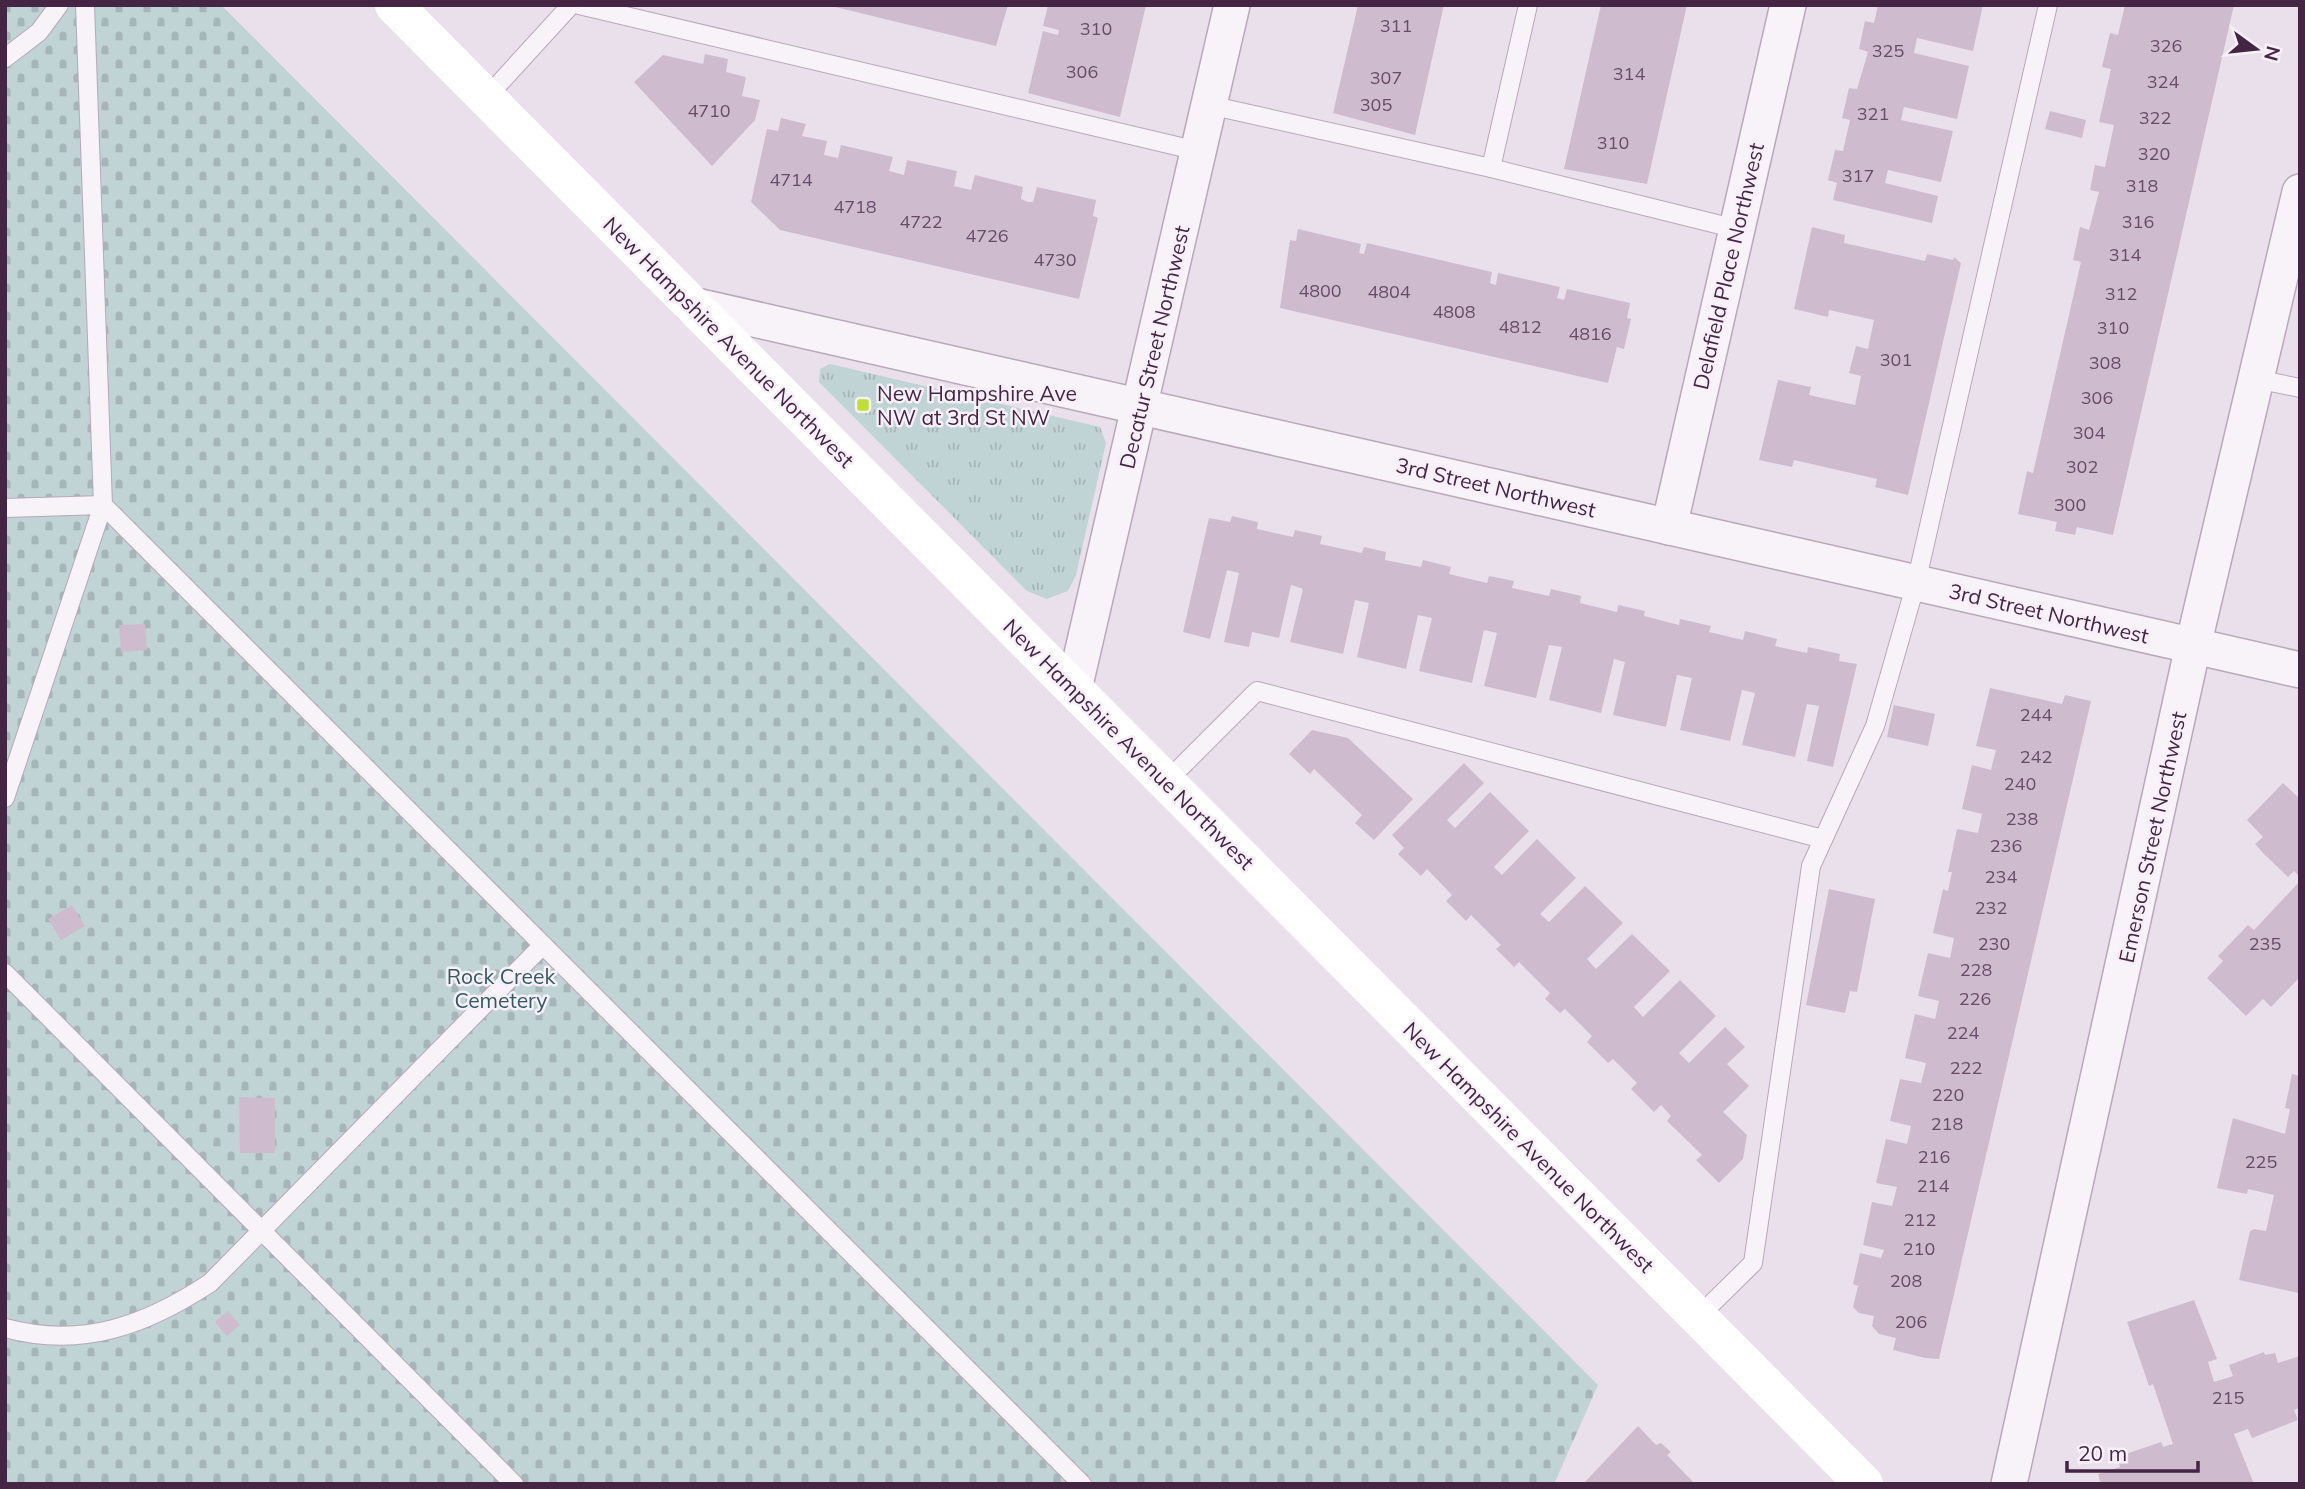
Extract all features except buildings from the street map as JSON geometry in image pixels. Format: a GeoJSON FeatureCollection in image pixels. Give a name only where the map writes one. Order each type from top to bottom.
{"type":"FeatureCollection","features":[{"type":"Feature","properties":{"kind":"main road","name":"New Hampshire Avenue Northwest"},"geometry":{"type":"LineString","coordinates":[[405,9],[486,98],[1864,1484]]}},
{"type":"Feature","properties":{"kind":"street","name":"Decatur Street Northwest"},"geometry":{"type":"LineString","coordinates":[[1074,689],[1231,5]]}},
{"type":"Feature","properties":{"kind":"street","name":"Delafield Place Northwest"},"geometry":{"type":"LineString","coordinates":[[1669,527],[1788,5]]}},
{"type":"Feature","properties":{"kind":"street","name":"Emerson Street Northwest"},"geometry":{"type":"LineString","coordinates":[[2009,1484],[2193,646],[2300,192]]}},
{"type":"Feature","properties":{"kind":"street","name":"3rd Street Northwest"},"geometry":{"type":"LineString","coordinates":[[692,305],[2300,670]]}},
{"type":"Feature","properties":{"kind":"lane"},"geometry":{"type":"LineString","coordinates":[[5,58],[39,32],[59,5]]}},
{"type":"Feature","properties":{"kind":"lane"},"geometry":{"type":"LineString","coordinates":[[5,798],[103,505],[85,5]]}},
{"type":"Feature","properties":{"kind":"lane"},"geometry":{"type":"LineString","coordinates":[[486,98],[571,5]]}},
{"type":"Feature","properties":{"kind":"lane"},"geometry":{"type":"LineString","coordinates":[[579,5],[1198,151]]}},
{"type":"Feature","properties":{"kind":"lane"},"geometry":{"type":"LineString","coordinates":[[1492,168],[1528,5]]}},
{"type":"Feature","properties":{"kind":"lane"},"geometry":{"type":"LineString","coordinates":[[1698,1317],[1753,1264],[1811,866],[1875,726],[1916,583],[2048,5]]}},
{"type":"Feature","properties":{"kind":"lane"},"geometry":{"type":"LineString","coordinates":[[1209,106],[1492,168],[1737,229]]}},
{"type":"Feature","properties":{"kind":"lane"},"geometry":{"type":"LineString","coordinates":[[2256,379],[2300,388]]}},
{"type":"Feature","properties":{"kind":"lane"},"geometry":{"type":"LineString","coordinates":[[5,508],[103,505],[1082,1484]]}},
{"type":"Feature","properties":{"kind":"lane"},"geometry":{"type":"LineString","coordinates":[[1166,782],[1257,691],[1823,839]]}},
{"type":"Feature","properties":{"kind":"lane"},"geometry":{"type":"LineString","coordinates":[[5,1328],[56,1335],[81,1334],[133,1325],[172,1308],[210,1283],[543,945]]}},
{"type":"Feature","properties":{"kind":"lane"},"geometry":{"type":"LineString","coordinates":[[5,973],[514,1484]]}},
{"type":"Feature","properties":{"kind":"green space","name":"Rock Creek Cemetery"},"geometry":{"type":"Polygon","coordinates":[[[5,5],[221,5],[1598,1385],[1554,1484],[5,1484],[5,5]]]}},
{"type":"Feature","properties":{"kind":"green space"},"geometry":{"type":"Polygon","coordinates":[[[830,364],[1100,427],[1106,443],[1076,575],[1068,591],[1047,599],[1027,591],[819,382],[820,369],[830,364]]]}},
{"type":"Feature","properties":{"kind":"place","name":"New Hampshire Ave NW at 3rd St NW"},"geometry":{"type":"Point","coordinates":[863,405]}}]}
